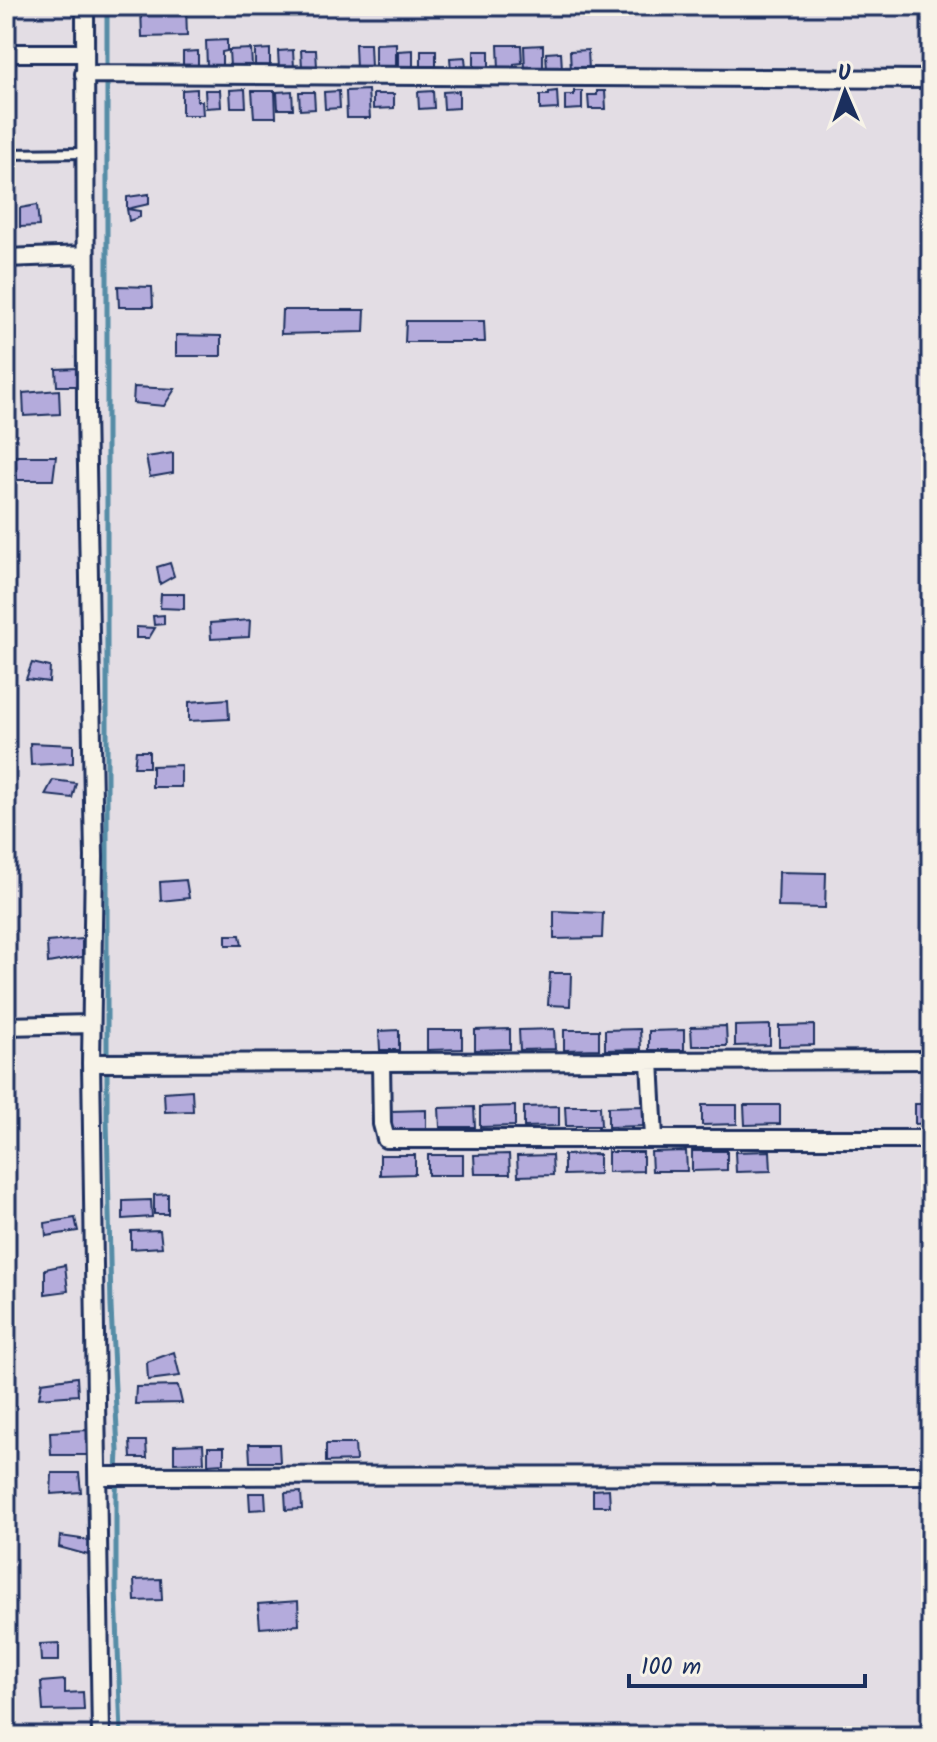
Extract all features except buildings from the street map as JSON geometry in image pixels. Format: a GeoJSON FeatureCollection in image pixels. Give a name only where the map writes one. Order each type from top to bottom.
{"type":"FeatureCollection","features":[{"type":"Feature","properties":{"kind":"street"},"geometry":{"type":"LineString","coordinates":[[85,6],[88,74],[85,153],[86,439],[94,857],[91,1024],[102,1476],[101,1736]]}},
{"type":"Feature","properties":{"kind":"street"},"geometry":{"type":"LineString","coordinates":[[6,53],[85,53]]}},
{"type":"Feature","properties":{"kind":"street"},"geometry":{"type":"LineString","coordinates":[[88,74],[931,79]]}},
{"type":"Feature","properties":{"kind":"street"},"geometry":{"type":"LineString","coordinates":[[6,258],[85,255]]}},
{"type":"Feature","properties":{"kind":"street"},"geometry":{"type":"LineString","coordinates":[[6,1026],[91,1024]]}},
{"type":"Feature","properties":{"kind":"street"},"geometry":{"type":"LineString","coordinates":[[94,1063],[931,1060]]}},
{"type":"Feature","properties":{"kind":"street"},"geometry":{"type":"LineString","coordinates":[[650,1061],[654,1138]]}},
{"type":"Feature","properties":{"kind":"street"},"geometry":{"type":"LineString","coordinates":[[381,1062],[382,1124],[386,1139],[931,1139]]}},
{"type":"Feature","properties":{"kind":"street"},"geometry":{"type":"LineString","coordinates":[[102,1476],[931,1475]]}},
{"type":"Feature","properties":{"kind":"lane"},"geometry":{"type":"LineString","coordinates":[[6,154],[85,153]]}},
{"type":"Feature","properties":{"kind":"waterway"},"geometry":{"type":"LineString","coordinates":[[107,6],[107,1118],[118,1451],[116,1589],[121,1736]]}}]}
